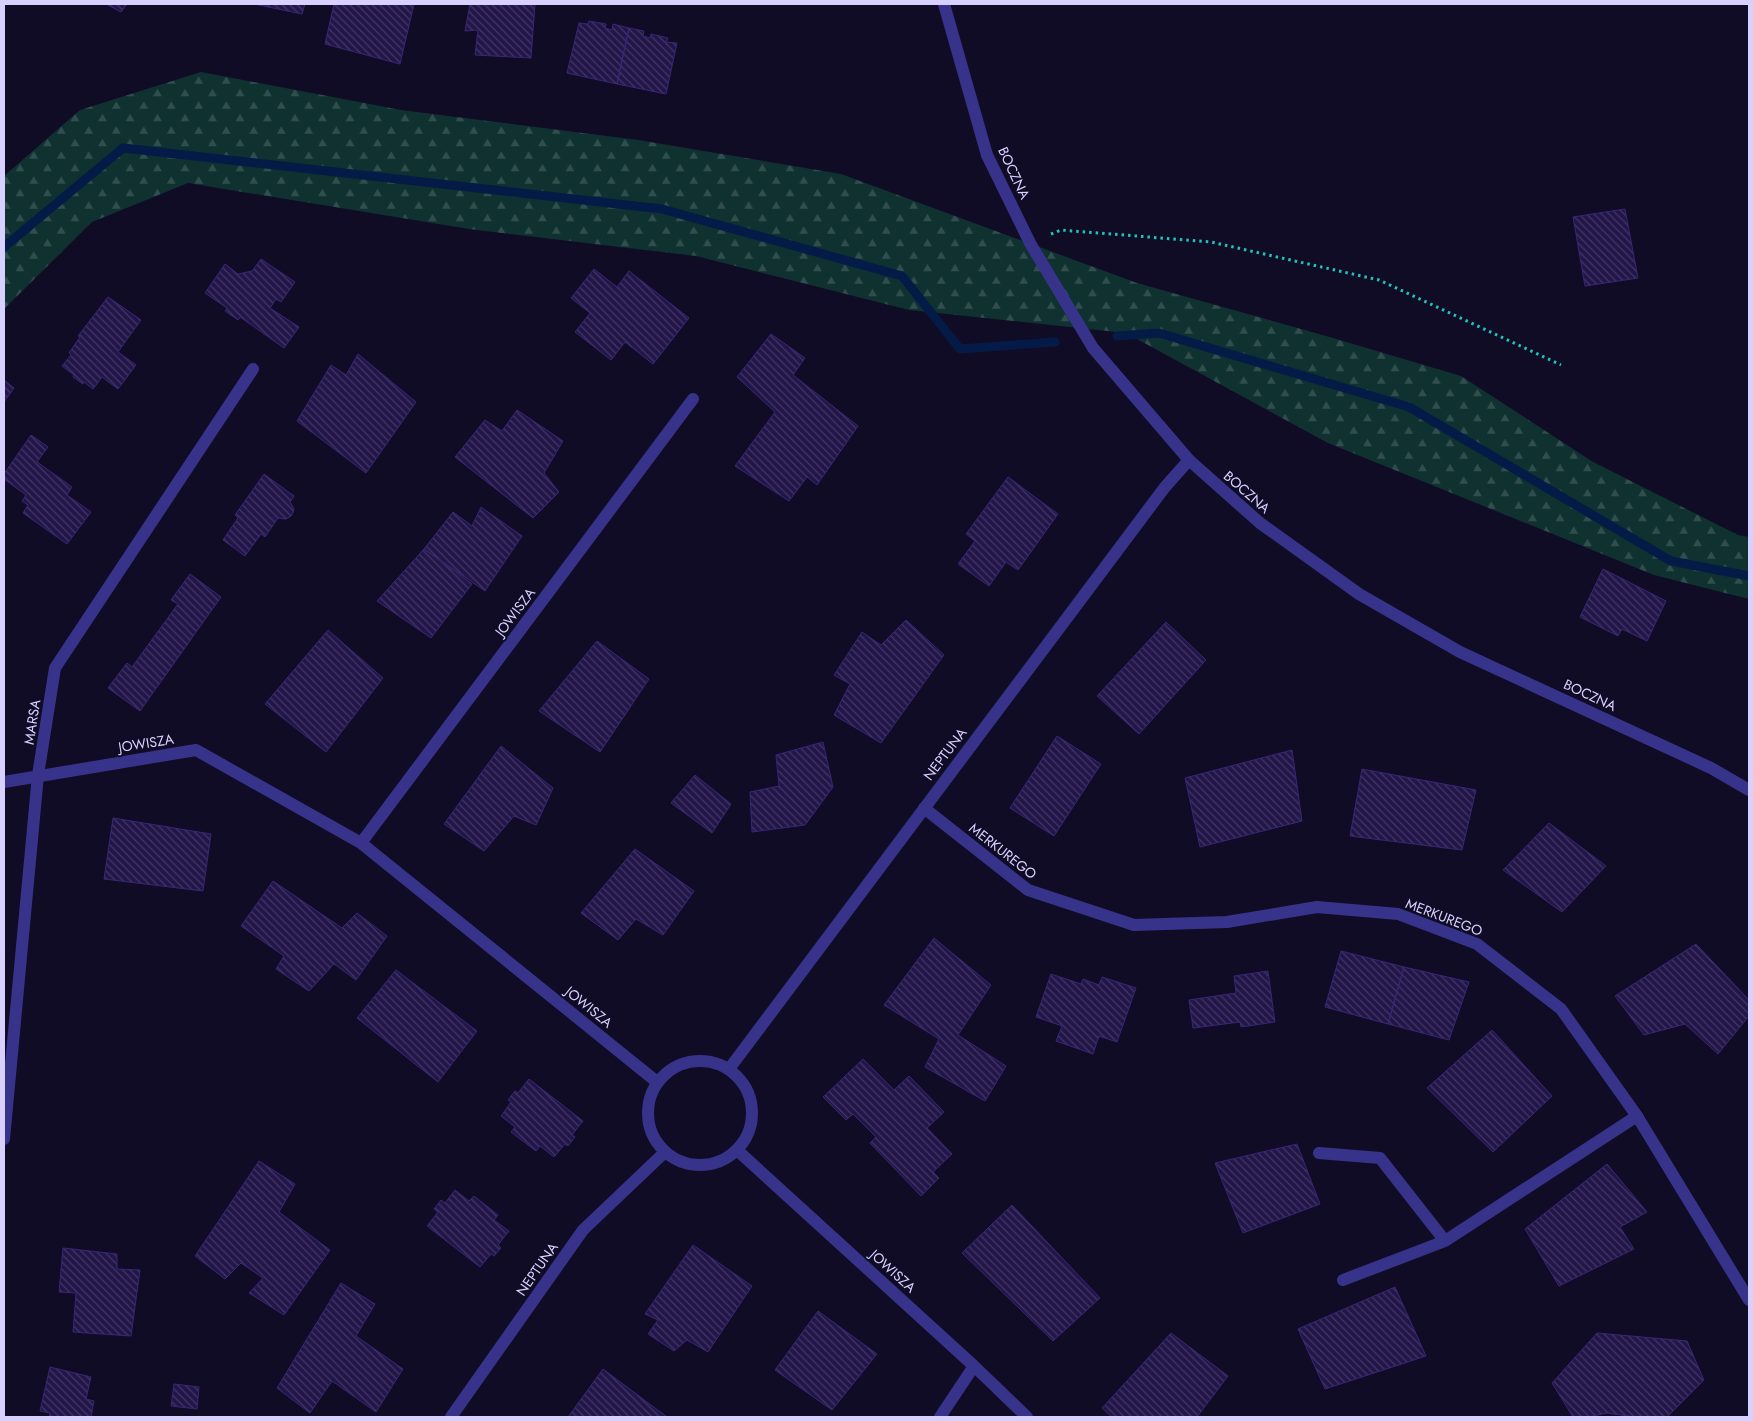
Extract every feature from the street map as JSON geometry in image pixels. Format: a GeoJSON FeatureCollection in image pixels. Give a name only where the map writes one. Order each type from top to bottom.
{"type":"FeatureCollection","features":[{"type":"Feature","properties":{"kind":"street","name":"BOCZNA"},"geometry":{"type":"LineString","coordinates":[[944,4],[988,155],[1030,243],[1093,348],[1189,460],[1260,523],[1359,594],[1460,652],[1702,764],[1749,790]]}},
{"type":"Feature","properties":{"kind":"street","name":"MARSA"},"geometry":{"type":"LineString","coordinates":[[4,1138],[38,775],[55,668],[253,369]]}},
{"type":"Feature","properties":{"kind":"street","name":"JOWISZA"},"geometry":{"type":"LineString","coordinates":[[361,843],[693,399]]}},
{"type":"Feature","properties":{"kind":"street","name":"NEPTUNA"},"geometry":{"type":"LineString","coordinates":[[729,1070],[1165,487],[1189,460]]}},
{"type":"Feature","properties":{"kind":"street","name":"JOWISZA"},"geometry":{"type":"LineString","coordinates":[[4,782],[196,750],[361,843],[657,1082]]}},
{"type":"Feature","properties":{"kind":"street","name":"MERKUREGO"},"geometry":{"type":"LineString","coordinates":[[924,808],[1028,890],[1134,925],[1227,922],[1317,907],[1398,914],[1477,944],[1561,1009],[1638,1116],[1749,1300]]}},
{"type":"Feature","properties":{"kind":"street"},"geometry":{"type":"LineString","coordinates":[[691,1061],[711,1061],[729,1070],[745,1086],[752,1108],[749,1131],[737,1150],[720,1161],[701,1166],[682,1162],[665,1152],[650,1131],[647,1105],[657,1082],[672,1068],[691,1061]]}},
{"type":"Feature","properties":{"kind":"street"},"geometry":{"type":"LineString","coordinates":[[1343,1280],[1445,1241],[1638,1116]]}},
{"type":"Feature","properties":{"kind":"street","name":"JOWISZA"},"geometry":{"type":"LineString","coordinates":[[737,1150],[974,1366],[1026,1417]]}},
{"type":"Feature","properties":{"kind":"street","name":"NEPTUNA"},"geometry":{"type":"LineString","coordinates":[[451,1417],[583,1230],[665,1152]]}},
{"type":"Feature","properties":{"kind":"street"},"geometry":{"type":"LineString","coordinates":[[1320,1153],[1380,1158],[1445,1241]]}},
{"type":"Feature","properties":{"kind":"street"},"geometry":{"type":"LineString","coordinates":[[940,1417],[974,1366]]}},
{"type":"Feature","properties":{"kind":"path"},"geometry":{"type":"LineString","coordinates":[[1030,243],[1062,230],[1211,242],[1379,280],[1561,366]]}},
{"type":"Feature","properties":{"kind":"green space"},"geometry":{"type":"Polygon","coordinates":[[[201,72],[401,110],[638,140],[841,174],[1137,283],[1461,376],[1593,462],[1738,535],[1749,537],[1749,599],[1654,575],[1328,443],[1126,333],[909,310],[696,256],[469,229],[188,183],[92,222],[4,309],[4,176],[80,110],[201,72]]]}},
{"type":"Feature","properties":{"kind":"building"},"geometry":{"type":"Polygon","coordinates":[[[106,4],[127,4],[121,12],[106,4]]]}},
{"type":"Feature","properties":{"kind":"building"},"geometry":{"type":"Polygon","coordinates":[[[254,4],[305,4],[302,14],[254,4]]]}},
{"type":"Feature","properties":{"kind":"building"},"geometry":{"type":"Polygon","coordinates":[[[334,4],[414,4],[400,64],[325,44],[334,4]]]}},
{"type":"Feature","properties":{"kind":"building"},"geometry":{"type":"Polygon","coordinates":[[[470,4],[535,4],[531,58],[475,55],[478,30],[465,31],[470,4]]]}},
{"type":"Feature","properties":{"kind":"building"},"geometry":{"type":"Polygon","coordinates":[[[589,21],[606,24],[605,28],[612,30],[613,24],[629,28],[617,84],[567,73],[579,23],[588,24],[589,21]]]}},
{"type":"Feature","properties":{"kind":"building"},"geometry":{"type":"Polygon","coordinates":[[[629,28],[644,31],[643,36],[650,38],[651,34],[668,38],[666,42],[677,43],[666,94],[617,84],[629,28]]]}},
{"type":"Feature","properties":{"kind":"building"},"geometry":{"type":"Polygon","coordinates":[[[1625,209],[1638,278],[1585,286],[1573,217],[1625,209]]]}},
{"type":"Feature","properties":{"kind":"building"},"geometry":{"type":"Polygon","coordinates":[[[261,259],[295,282],[281,302],[276,299],[270,308],[299,327],[284,348],[240,317],[238,320],[225,311],[227,308],[205,293],[225,264],[238,274],[252,271],[261,259]]]}},
{"type":"Feature","properties":{"kind":"building"},"geometry":{"type":"Polygon","coordinates":[[[594,269],[617,287],[629,271],[689,318],[653,364],[625,342],[611,360],[575,332],[590,313],[571,298],[594,269]]]}},
{"type":"Feature","properties":{"kind":"building"},"geometry":{"type":"Polygon","coordinates":[[[108,297],[141,320],[118,352],[136,365],[118,389],[102,377],[93,389],[73,377],[74,375],[62,366],[71,355],[69,353],[80,337],[78,336],[108,297]]]}},
{"type":"Feature","properties":{"kind":"building"},"geometry":{"type":"Polygon","coordinates":[[[771,334],[805,358],[793,375],[858,426],[817,485],[807,477],[789,501],[735,466],[775,412],[737,377],[771,334]]]}},
{"type":"Feature","properties":{"kind":"building"},"geometry":{"type":"Polygon","coordinates":[[[358,354],[416,402],[366,473],[297,421],[331,365],[346,375],[358,354]]]}},
{"type":"Feature","properties":{"kind":"building"},"geometry":{"type":"Polygon","coordinates":[[[4,380],[14,388],[4,402],[4,380]]]}},
{"type":"Feature","properties":{"kind":"building"},"geometry":{"type":"Polygon","coordinates":[[[517,410],[563,441],[544,473],[559,492],[533,518],[455,457],[485,420],[502,431],[517,410]]]}},
{"type":"Feature","properties":{"kind":"building"},"geometry":{"type":"Polygon","coordinates":[[[31,435],[48,447],[37,462],[72,487],[67,495],[91,512],[67,544],[23,513],[28,505],[22,501],[26,495],[4,479],[4,474],[31,435]]]}},
{"type":"Feature","properties":{"kind":"building"},"geometry":{"type":"Polygon","coordinates":[[[264,474],[294,496],[290,502],[294,509],[291,516],[286,519],[278,518],[265,537],[261,534],[245,556],[223,540],[238,518],[235,515],[264,474]]]}},
{"type":"Feature","properties":{"kind":"building"},"geometry":{"type":"Polygon","coordinates":[[[1008,477],[1058,514],[1018,570],[1006,562],[989,586],[958,564],[975,541],[966,534],[1008,477]]]}},
{"type":"Feature","properties":{"kind":"building"},"geometry":{"type":"Polygon","coordinates":[[[481,507],[522,536],[485,591],[424,549],[453,512],[472,526],[481,507]]]}},
{"type":"Feature","properties":{"kind":"building"},"geometry":{"type":"Polygon","coordinates":[[[424,549],[472,584],[431,638],[377,601],[424,549]]]}},
{"type":"Feature","properties":{"kind":"building"},"geometry":{"type":"Polygon","coordinates":[[[1603,569],[1666,601],[1647,641],[1622,629],[1618,636],[1580,617],[1603,569]]]}},
{"type":"Feature","properties":{"kind":"building"},"geometry":{"type":"Polygon","coordinates":[[[190,574],[221,597],[140,711],[108,688],[127,663],[132,667],[178,604],[171,600],[190,574]]]}},
{"type":"Feature","properties":{"kind":"building"},"geometry":{"type":"Polygon","coordinates":[[[906,620],[944,655],[881,743],[834,715],[850,684],[834,675],[862,632],[881,645],[906,620]]]}},
{"type":"Feature","properties":{"kind":"building"},"geometry":{"type":"Polygon","coordinates":[[[1166,622],[1206,660],[1139,734],[1097,696],[1166,622]]]}},
{"type":"Feature","properties":{"kind":"building"},"geometry":{"type":"Polygon","coordinates":[[[328,630],[383,678],[326,752],[265,704],[328,630]]]}},
{"type":"Feature","properties":{"kind":"building"},"geometry":{"type":"Polygon","coordinates":[[[597,641],[649,679],[600,752],[539,711],[597,641]]]}},
{"type":"Feature","properties":{"kind":"building"},"geometry":{"type":"Polygon","coordinates":[[[1057,736],[1101,764],[1054,836],[1010,808],[1057,736]]]}},
{"type":"Feature","properties":{"kind":"building"},"geometry":{"type":"Polygon","coordinates":[[[823,742],[833,787],[805,825],[752,832],[750,792],[779,786],[776,755],[823,742]]]}},
{"type":"Feature","properties":{"kind":"building"},"geometry":{"type":"Polygon","coordinates":[[[501,746],[553,788],[536,825],[514,816],[484,851],[444,824],[501,746]]]}},
{"type":"Feature","properties":{"kind":"building"},"geometry":{"type":"Polygon","coordinates":[[[1292,750],[1302,821],[1200,847],[1185,778],[1292,750]]]}},
{"type":"Feature","properties":{"kind":"building"},"geometry":{"type":"Polygon","coordinates":[[[1362,769],[1476,790],[1462,850],[1350,836],[1362,769]]]}},
{"type":"Feature","properties":{"kind":"building"},"geometry":{"type":"Polygon","coordinates":[[[695,775],[731,804],[712,833],[671,803],[695,775]]]}},
{"type":"Feature","properties":{"kind":"building"},"geometry":{"type":"Polygon","coordinates":[[[113,818],[211,834],[203,891],[104,879],[113,818]]]}},
{"type":"Feature","properties":{"kind":"building"},"geometry":{"type":"Polygon","coordinates":[[[1549,823],[1606,866],[1562,912],[1503,870],[1549,823]]]}},
{"type":"Feature","properties":{"kind":"building"},"geometry":{"type":"Polygon","coordinates":[[[635,849],[694,891],[663,935],[636,919],[618,940],[581,913],[635,849]]]}},
{"type":"Feature","properties":{"kind":"building"},"geometry":{"type":"Polygon","coordinates":[[[273,881],[342,928],[357,913],[387,936],[356,980],[334,964],[309,991],[276,969],[284,956],[241,926],[273,881]]]}},
{"type":"Feature","properties":{"kind":"building"},"geometry":{"type":"Polygon","coordinates":[[[934,938],[991,985],[958,1035],[1006,1066],[985,1101],[925,1067],[939,1039],[884,1005],[934,938]]]}},
{"type":"Feature","properties":{"kind":"building"},"geometry":{"type":"Polygon","coordinates":[[[1696,944],[1749,1000],[1749,1016],[1718,1054],[1685,1024],[1644,1035],[1615,996],[1696,944]]]}},
{"type":"Feature","properties":{"kind":"building"},"geometry":{"type":"Polygon","coordinates":[[[1341,951],[1404,967],[1388,1024],[1325,1007],[1341,951]]]}},
{"type":"Feature","properties":{"kind":"building"},"geometry":{"type":"Polygon","coordinates":[[[1404,967],[1469,982],[1449,1040],[1388,1024],[1404,967]]]}},
{"type":"Feature","properties":{"kind":"building"},"geometry":{"type":"Polygon","coordinates":[[[396,970],[477,1031],[438,1082],[357,1018],[396,970]]]}},
{"type":"Feature","properties":{"kind":"building"},"geometry":{"type":"Polygon","coordinates":[[[1268,971],[1275,1022],[1241,1027],[1240,1022],[1193,1028],[1189,1000],[1236,993],[1234,976],[1268,971]]]}},
{"type":"Feature","properties":{"kind":"building"},"geometry":{"type":"Polygon","coordinates":[[[1051,974],[1081,984],[1083,979],[1099,985],[1102,977],[1136,988],[1117,1042],[1099,1036],[1093,1054],[1056,1041],[1062,1026],[1036,1017],[1051,974]]]}},
{"type":"Feature","properties":{"kind":"building"},"geometry":{"type":"Polygon","coordinates":[[[1492,1030],[1552,1096],[1493,1152],[1427,1088],[1492,1030]]]}},
{"type":"Feature","properties":{"kind":"building"},"geometry":{"type":"Polygon","coordinates":[[[863,1059],[894,1090],[909,1076],[944,1112],[927,1128],[952,1154],[933,1172],[939,1178],[921,1196],[870,1143],[876,1137],[853,1114],[846,1120],[823,1097],[863,1059]]]}},
{"type":"Feature","properties":{"kind":"building"},"geometry":{"type":"Polygon","coordinates":[[[529,1079],[583,1121],[572,1135],[575,1137],[568,1146],[565,1144],[554,1157],[540,1146],[536,1151],[511,1132],[515,1127],[501,1116],[511,1102],[508,1100],[515,1091],[518,1093],[529,1079]]]}},
{"type":"Feature","properties":{"kind":"building"},"geometry":{"type":"Polygon","coordinates":[[[1297,1144],[1320,1204],[1243,1233],[1215,1163],[1297,1144]]]}},
{"type":"Feature","properties":{"kind":"building"},"geometry":{"type":"Polygon","coordinates":[[[259,1161],[295,1184],[279,1212],[330,1250],[284,1315],[249,1293],[263,1278],[241,1263],[225,1279],[195,1256],[259,1161]]]}},
{"type":"Feature","properties":{"kind":"building"},"geometry":{"type":"Polygon","coordinates":[[[1607,1164],[1647,1212],[1620,1227],[1634,1249],[1559,1286],[1525,1229],[1607,1164]]]}},
{"type":"Feature","properties":{"kind":"building"},"geometry":{"type":"Polygon","coordinates":[[[455,1190],[469,1201],[474,1196],[498,1215],[494,1220],[509,1231],[498,1245],[501,1248],[494,1256],[491,1254],[480,1267],[427,1226],[438,1212],[434,1209],[441,1200],[445,1203],[455,1190]]]}},
{"type":"Feature","properties":{"kind":"building"},"geometry":{"type":"Polygon","coordinates":[[[1012,1205],[1100,1298],[1053,1341],[962,1253],[1012,1205]]]}},
{"type":"Feature","properties":{"kind":"building"},"geometry":{"type":"Polygon","coordinates":[[[693,1245],[752,1286],[708,1352],[687,1340],[674,1351],[648,1334],[658,1320],[645,1314],[693,1245]]]}},
{"type":"Feature","properties":{"kind":"building"},"geometry":{"type":"Polygon","coordinates":[[[63,1248],[117,1254],[117,1269],[140,1270],[131,1336],[73,1332],[76,1293],[59,1292],[63,1248]]]}},
{"type":"Feature","properties":{"kind":"building"},"geometry":{"type":"Polygon","coordinates":[[[341,1283],[375,1304],[356,1336],[403,1369],[376,1412],[332,1381],[310,1413],[277,1388],[341,1283]]]}},
{"type":"Feature","properties":{"kind":"building"},"geometry":{"type":"Polygon","coordinates":[[[1395,1287],[1426,1356],[1325,1389],[1298,1329],[1395,1287]]]}},
{"type":"Feature","properties":{"kind":"building"},"geometry":{"type":"Polygon","coordinates":[[[818,1311],[877,1354],[832,1410],[775,1370],[818,1311]]]}},
{"type":"Feature","properties":{"kind":"building"},"geometry":{"type":"Polygon","coordinates":[[[1171,1333],[1228,1376],[1197,1417],[1112,1417],[1102,1408],[1171,1333]]]}},
{"type":"Feature","properties":{"kind":"building"},"geometry":{"type":"Polygon","coordinates":[[[1597,1333],[1687,1341],[1704,1380],[1667,1417],[1635,1417],[1607,1413],[1588,1417],[1573,1417],[1552,1383],[1597,1333]]]}},
{"type":"Feature","properties":{"kind":"building"},"geometry":{"type":"Polygon","coordinates":[[[50,1367],[91,1377],[86,1399],[94,1401],[91,1417],[49,1417],[50,1413],[40,1411],[50,1367]]]}},
{"type":"Feature","properties":{"kind":"building"},"geometry":{"type":"Polygon","coordinates":[[[603,1369],[667,1417],[568,1417],[603,1369]]]}},
{"type":"Feature","properties":{"kind":"building"},"geometry":{"type":"Polygon","coordinates":[[[174,1384],[199,1387],[197,1409],[171,1406],[174,1384]]]}},
{"type":"Feature","properties":{"kind":"waterway"},"geometry":{"type":"LineString","coordinates":[[4,247],[123,148],[662,209],[902,276],[960,349],[1055,342]]}},
{"type":"Feature","properties":{"kind":"waterway"},"geometry":{"type":"LineString","coordinates":[[1117,336],[1159,333],[1409,407],[1671,561],[1749,576]]}}]}
